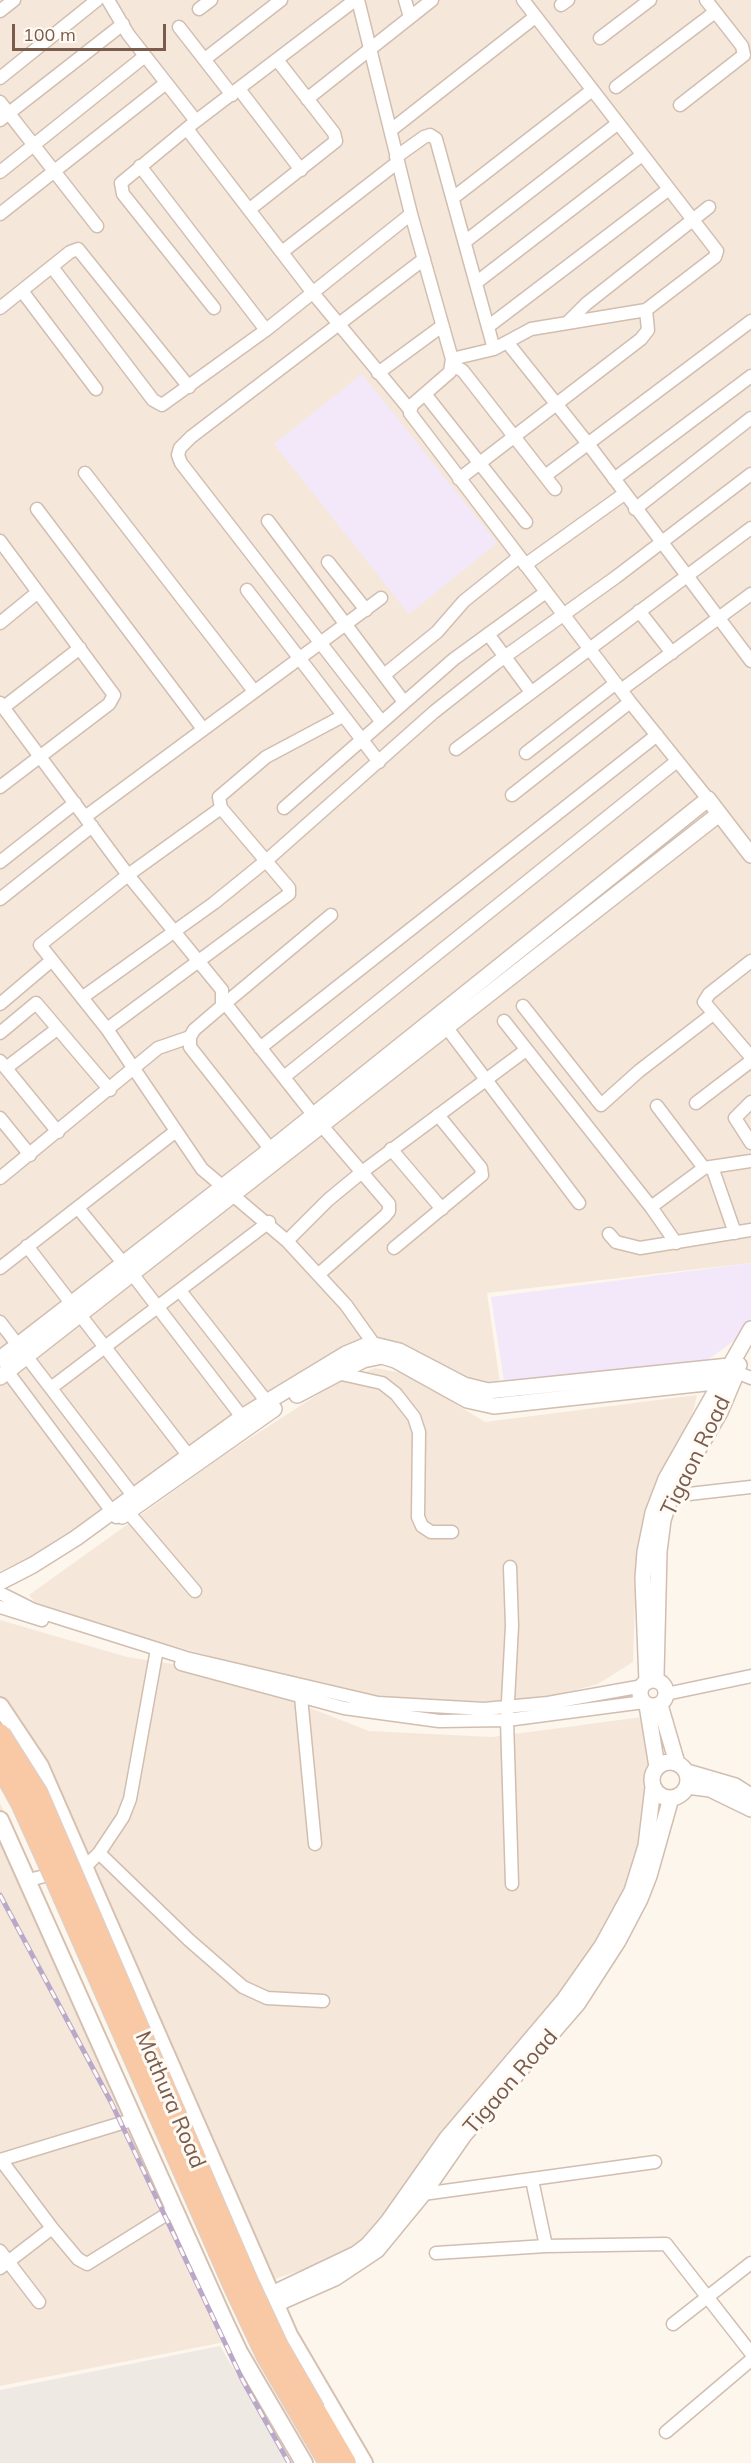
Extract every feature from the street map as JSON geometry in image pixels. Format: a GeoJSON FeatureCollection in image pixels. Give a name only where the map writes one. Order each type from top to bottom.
{"type":"FeatureCollection","features":[{"type":"Feature","properties":{"kind":"highway","name":"Mathura Road"},"geometry":{"type":"LineString","coordinates":[[0,1734],[38,1794],[249,2284],[310,2416],[329,2463]]}},
{"type":"Feature","properties":{"kind":"highway","name":"Mathura Road"},"geometry":{"type":"LineString","coordinates":[[0,1764],[21,1803],[54,1876],[239,2299],[266,2355],[346,2463]]}},
{"type":"Feature","properties":{"kind":"main road"},"geometry":{"type":"LineString","coordinates":[[0,1706],[40,1766],[86,1866],[289,2335],[364,2463]]}},
{"type":"Feature","properties":{"kind":"main road"},"geometry":{"type":"LineString","coordinates":[[0,1820],[29,1880],[239,2352],[304,2463]]}},
{"type":"Feature","properties":{"kind":"street"},"geometry":{"type":"LineString","coordinates":[[0,11],[14,0]]}},
{"type":"Feature","properties":{"kind":"street"},"geometry":{"type":"LineString","coordinates":[[0,78],[97,0]]}},
{"type":"Feature","properties":{"kind":"street"},"geometry":{"type":"LineString","coordinates":[[108,0],[166,83],[191,125],[282,252],[410,410],[413,419],[618,687],[751,855]]}},
{"type":"Feature","properties":{"kind":"street"},"geometry":{"type":"LineString","coordinates":[[200,9],[211,0]]}},
{"type":"Feature","properties":{"kind":"street"},"geometry":{"type":"LineString","coordinates":[[205,59],[280,0]]}},
{"type":"Feature","properties":{"kind":"street"},"geometry":{"type":"LineString","coordinates":[[214,308],[121,191],[121,183],[191,125],[356,0],[411,214],[453,362],[464,371],[555,489]]}},
{"type":"Feature","properties":{"kind":"street"},"geometry":{"type":"LineString","coordinates":[[405,0],[410,16]]}},
{"type":"Feature","properties":{"kind":"street"},"geometry":{"type":"LineString","coordinates":[[308,99],[432,0]]}},
{"type":"Feature","properties":{"kind":"street"},"geometry":{"type":"LineString","coordinates":[[410,410],[447,375],[453,362],[494,349],[525,330],[646,310],[717,255],[716,247],[591,91],[523,0]]}},
{"type":"Feature","properties":{"kind":"street"},"geometry":{"type":"LineString","coordinates":[[600,38],[650,0]]}},
{"type":"Feature","properties":{"kind":"street"},"geometry":{"type":"LineString","coordinates":[[680,105],[744,55],[742,45],[706,0]]}},
{"type":"Feature","properties":{"kind":"street"},"geometry":{"type":"LineString","coordinates":[[616,87],[716,12]]}},
{"type":"Feature","properties":{"kind":"street"},"geometry":{"type":"LineString","coordinates":[[391,130],[535,17]]}},
{"type":"Feature","properties":{"kind":"street"},"geometry":{"type":"LineString","coordinates":[[4,116],[123,24]]}},
{"type":"Feature","properties":{"kind":"street"},"geometry":{"type":"LineString","coordinates":[[179,27],[301,170]]}},
{"type":"Feature","properties":{"kind":"street"},"geometry":{"type":"LineString","coordinates":[[0,172],[145,56]]}},
{"type":"Feature","properties":{"kind":"street"},"geometry":{"type":"LineString","coordinates":[[250,209],[336,141],[334,133],[278,61]]}},
{"type":"Feature","properties":{"kind":"street"},"geometry":{"type":"LineString","coordinates":[[0,214],[166,83]]}},
{"type":"Feature","properties":{"kind":"street"},"geometry":{"type":"LineString","coordinates":[[453,198],[591,91]]}},
{"type":"Feature","properties":{"kind":"street"},"geometry":{"type":"LineString","coordinates":[[0,102],[4,116],[33,145],[97,226]]}},
{"type":"Feature","properties":{"kind":"street"},"geometry":{"type":"LineString","coordinates":[[466,241],[617,124]]}},
{"type":"Feature","properties":{"kind":"street"},"geometry":{"type":"LineString","coordinates":[[282,252],[424,137],[434,137],[466,241],[494,349]]}},
{"type":"Feature","properties":{"kind":"street"},"geometry":{"type":"LineString","coordinates":[[477,282],[642,155]]}},
{"type":"Feature","properties":{"kind":"street"},"geometry":{"type":"LineString","coordinates":[[140,166],[266,330]]}},
{"type":"Feature","properties":{"kind":"street"},"geometry":{"type":"LineString","coordinates":[[489,326],[669,189]]}},
{"type":"Feature","properties":{"kind":"street"},"geometry":{"type":"LineString","coordinates":[[568,322],[586,304],[709,207]]}},
{"type":"Feature","properties":{"kind":"street"},"geometry":{"type":"LineString","coordinates":[[52,267],[156,403],[165,404],[314,293],[411,214]]}},
{"type":"Feature","properties":{"kind":"street"},"geometry":{"type":"LineString","coordinates":[[0,309],[73,250],[80,251],[189,387]]}},
{"type":"Feature","properties":{"kind":"street"},"geometry":{"type":"LineString","coordinates":[[381,721],[181,463],[178,455],[183,443],[424,259]]}},
{"type":"Feature","properties":{"kind":"street"},"geometry":{"type":"LineString","coordinates":[[22,291],[96,389]]}},
{"type":"Feature","properties":{"kind":"street"},"geometry":{"type":"LineString","coordinates":[[459,479],[645,335],[648,325],[646,310]]}},
{"type":"Feature","properties":{"kind":"street"},"geometry":{"type":"LineString","coordinates":[[545,476],[751,321]]}},
{"type":"Feature","properties":{"kind":"street"},"geometry":{"type":"LineString","coordinates":[[378,373],[442,326]]}},
{"type":"Feature","properties":{"kind":"street"},"geometry":{"type":"LineString","coordinates":[[507,342],[751,661]]}},
{"type":"Feature","properties":{"kind":"street"},"geometry":{"type":"LineString","coordinates":[[614,479],[751,376]]}},
{"type":"Feature","properties":{"kind":"street"},"geometry":{"type":"LineString","coordinates":[[425,394],[526,522]]}},
{"type":"Feature","properties":{"kind":"street"},"geometry":{"type":"LineString","coordinates":[[635,509],[751,418]]}},
{"type":"Feature","properties":{"kind":"street"},"geometry":{"type":"LineString","coordinates":[[85,473],[254,691]]}},
{"type":"Feature","properties":{"kind":"street"},"geometry":{"type":"LineString","coordinates":[[82,997],[267,860],[435,712],[504,657],[661,543],[751,474]]}},
{"type":"Feature","properties":{"kind":"street"},"geometry":{"type":"LineString","coordinates":[[384,675],[437,632],[464,600],[624,494]]}},
{"type":"Feature","properties":{"kind":"street"},"geometry":{"type":"LineString","coordinates":[[37,509],[203,729]]}},
{"type":"Feature","properties":{"kind":"street"},"geometry":{"type":"LineString","coordinates":[[268,521],[404,702]]}},
{"type":"Feature","properties":{"kind":"street"},"geometry":{"type":"LineString","coordinates":[[456,749],[589,647],[751,528]]}},
{"type":"Feature","properties":{"kind":"street"},"geometry":{"type":"LineString","coordinates":[[0,541],[5,558],[38,592],[114,691],[114,698],[0,787]]}},
{"type":"Feature","properties":{"kind":"street"},"geometry":{"type":"LineString","coordinates":[[328,562],[366,610]]}},
{"type":"Feature","properties":{"kind":"street"},"geometry":{"type":"LineString","coordinates":[[247,590],[379,762]]}},
{"type":"Feature","properties":{"kind":"street"},"geometry":{"type":"LineString","coordinates":[[0,623],[38,592]]}},
{"type":"Feature","properties":{"kind":"street"},"geometry":{"type":"LineString","coordinates":[[284,808],[404,702],[488,634],[546,592]]}},
{"type":"Feature","properties":{"kind":"street"},"geometry":{"type":"LineString","coordinates":[[526,753],[719,619],[751,594]]}},
{"type":"Feature","properties":{"kind":"street"},"geometry":{"type":"LineString","coordinates":[[0,899],[89,821],[203,729],[381,598]]}},
{"type":"Feature","properties":{"kind":"street"},"geometry":{"type":"LineString","coordinates":[[639,611],[672,652]]}},
{"type":"Feature","properties":{"kind":"street"},"geometry":{"type":"LineString","coordinates":[[488,634],[531,692]]}},
{"type":"Feature","properties":{"kind":"street"},"geometry":{"type":"LineString","coordinates":[[80,648],[2,705],[128,874],[222,990],[224,1004],[389,1204],[388,1211],[319,1274]]}},
{"type":"Feature","properties":{"kind":"street"},"geometry":{"type":"LineString","coordinates":[[512,795],[630,702]]}},
{"type":"Feature","properties":{"kind":"street"},"geometry":{"type":"LineString","coordinates":[[107,1029],[289,894],[289,888],[267,860],[221,808],[219,797],[258,763],[343,716]]}},
{"type":"Feature","properties":{"kind":"street"},"geometry":{"type":"LineString","coordinates":[[260,1048],[657,735]]}},
{"type":"Feature","properties":{"kind":"street"},"geometry":{"type":"LineString","coordinates":[[284,1077],[677,761]]}},
{"type":"Feature","properties":{"kind":"street"},"geometry":{"type":"LineString","coordinates":[[195,1591],[2,1369],[23,1350],[318,1120],[708,799]]}},
{"type":"Feature","properties":{"kind":"street"},"geometry":{"type":"LineString","coordinates":[[0,862],[75,803]]}},
{"type":"Feature","properties":{"kind":"street"},"geometry":{"type":"LineString","coordinates":[[221,808],[128,874],[39,945],[107,1029],[202,1169],[269,1222],[319,1274],[378,1350]]}},
{"type":"Feature","properties":{"kind":"street"},"geometry":{"type":"LineString","coordinates":[[318,1120],[447,1028],[719,814]]}},
{"type":"Feature","properties":{"kind":"street"},"geometry":{"type":"LineString","coordinates":[[0,1178],[110,1090],[158,1048],[190,1037],[224,1004],[331,915]]}},
{"type":"Feature","properties":{"kind":"street"},"geometry":{"type":"LineString","coordinates":[[0,1004],[52,960]]}},
{"type":"Feature","properties":{"kind":"street"},"geometry":{"type":"LineString","coordinates":[[696,1103],[749,1052],[706,1006],[706,998],[751,961]]}},
{"type":"Feature","properties":{"kind":"street"},"geometry":{"type":"LineString","coordinates":[[0,1033],[36,1004],[110,1090]]}},
{"type":"Feature","properties":{"kind":"street"},"geometry":{"type":"LineString","coordinates":[[524,1006],[601,1105],[639,1071],[713,1014]]}},
{"type":"Feature","properties":{"kind":"street"},"geometry":{"type":"LineString","coordinates":[[504,1021],[651,1207],[676,1243]]}},
{"type":"Feature","properties":{"kind":"street"},"geometry":{"type":"LineString","coordinates":[[447,1028],[579,1203]]}},
{"type":"Feature","properties":{"kind":"street"},"geometry":{"type":"LineString","coordinates":[[57,1029],[3,1064],[58,1132]]}},
{"type":"Feature","properties":{"kind":"street"},"geometry":{"type":"LineString","coordinates":[[190,1037],[190,1047],[274,1155]]}},
{"type":"Feature","properties":{"kind":"street"},"geometry":{"type":"LineString","coordinates":[[287,1241],[328,1200],[362,1172],[526,1050]]}},
{"type":"Feature","properties":{"kind":"street"},"geometry":{"type":"LineString","coordinates":[[751,1102],[735,1118],[751,1143]]}},
{"type":"Feature","properties":{"kind":"street"},"geometry":{"type":"LineString","coordinates":[[657,1106],[708,1168],[735,1233]]}},
{"type":"Feature","properties":{"kind":"street"},"geometry":{"type":"LineString","coordinates":[[394,1248],[483,1173],[438,1115]]}},
{"type":"Feature","properties":{"kind":"street"},"geometry":{"type":"LineString","coordinates":[[0,1118],[30,1155]]}},
{"type":"Feature","properties":{"kind":"street"},"geometry":{"type":"LineString","coordinates":[[0,1268],[176,1131]]}},
{"type":"Feature","properties":{"kind":"street"},"geometry":{"type":"LineString","coordinates":[[391,1149],[442,1209]]}},
{"type":"Feature","properties":{"kind":"street"},"geometry":{"type":"LineString","coordinates":[[651,1207],[708,1168],[751,1161]]}},
{"type":"Feature","properties":{"kind":"street"},"geometry":{"type":"LineString","coordinates":[[78,1208],[243,1417]]}},
{"type":"Feature","properties":{"kind":"street"},"geometry":{"type":"LineString","coordinates":[[51,1388],[181,1292],[269,1222]]}},
{"type":"Feature","properties":{"kind":"street"},"geometry":{"type":"LineString","coordinates":[[609,1234],[616,1242],[632,1248],[751,1230]]}},
{"type":"Feature","properties":{"kind":"street"},"geometry":{"type":"LineString","coordinates":[[27,1246],[188,1455]]}},
{"type":"Feature","properties":{"kind":"street"},"geometry":{"type":"LineString","coordinates":[[181,1292],[267,1402]]}},
{"type":"Feature","properties":{"kind":"street"},"geometry":{"type":"LineString","coordinates":[[0,1322],[51,1388],[126,1509]]}},
{"type":"Feature","properties":{"kind":"street"},"geometry":{"type":"LineString","coordinates":[[0,1592],[59,1560],[126,1509],[188,1455],[243,1417],[346,1354],[378,1350],[399,1351],[464,1385],[488,1391],[733,1376],[751,1329]]}},
{"type":"Feature","properties":{"kind":"street","name":"Tigaon Road"},"geometry":{"type":"LineString","coordinates":[[648,1683],[643,1578],[645,1552],[653,1513],[666,1479],[733,1376],[751,1344]]}},
{"type":"Feature","properties":{"kind":"street"},"geometry":{"type":"LineString","coordinates":[[0,1582],[54,1553],[126,1509],[275,1409],[378,1350]]}},
{"type":"Feature","properties":{"kind":"street"},"geometry":{"type":"LineString","coordinates":[[337,1373],[382,1383],[396,1394],[414,1417],[419,1431],[418,1517],[422,1526],[431,1532],[452,1532]]}},
{"type":"Feature","properties":{"kind":"street","name":"Tigaon Road"},"geometry":{"type":"LineString","coordinates":[[648,1683],[663,1520],[671,1496],[720,1412],[733,1376]]}},
{"type":"Feature","properties":{"kind":"street"},"geometry":{"type":"LineString","coordinates":[[671,1496],[751,1487]]}},
{"type":"Feature","properties":{"kind":"street"},"geometry":{"type":"LineString","coordinates":[[510,1567],[512,1626],[507,1720],[512,1884]]}},
{"type":"Feature","properties":{"kind":"street"},"geometry":{"type":"LineString","coordinates":[[0,1592],[34,1610],[156,1653],[378,1703],[458,1710],[548,1704],[648,1683],[664,1686],[654,1701],[657,1767]]}},
{"type":"Feature","properties":{"kind":"street"},"geometry":{"type":"LineString","coordinates":[[0,1607],[300,1697],[344,1708],[439,1721],[507,1720],[654,1701],[751,1676]]}},
{"type":"Feature","properties":{"kind":"street"},"geometry":{"type":"LineString","coordinates":[[29,1880],[86,1866],[99,1853],[123,1817],[130,1799],[156,1653]]}},
{"type":"Feature","properties":{"kind":"street"},"geometry":{"type":"LineString","coordinates":[[648,1683],[640,1695],[654,1701],[684,1774],[684,1792],[670,1798],[663,1797],[653,1787],[653,1773],[657,1767],[669,1761],[684,1774],[751,1809]]}},
{"type":"Feature","properties":{"kind":"street"},"geometry":{"type":"LineString","coordinates":[[300,1697],[315,1844]]}},
{"type":"Feature","properties":{"kind":"street"},"geometry":{"type":"LineString","coordinates":[[684,1774],[735,1786],[751,1796]]}},
{"type":"Feature","properties":{"kind":"street","name":"Tigaon Road"},"geometry":{"type":"LineString","coordinates":[[274,2299],[364,2261],[390,2237],[464,2135],[548,2031],[632,1892],[646,1846],[653,1787]]}},
{"type":"Feature","properties":{"kind":"street","name":"Tigaon Road"},"geometry":{"type":"LineString","coordinates":[[274,2299],[366,2247],[387,2223],[447,2138],[548,2031],[578,2003],[618,1941],[640,1899],[649,1876],[670,1798]]}},
{"type":"Feature","properties":{"kind":"street"},"geometry":{"type":"LineString","coordinates":[[99,1853],[189,1940],[243,1987],[267,1998],[323,2001]]}},
{"type":"Feature","properties":{"kind":"street"},"geometry":{"type":"LineString","coordinates":[[135,2119],[1,2160],[52,2228],[78,2259],[87,2264],[175,2209]]}},
{"type":"Feature","properties":{"kind":"street"},"geometry":{"type":"LineString","coordinates":[[423,2194],[655,2162]]}},
{"type":"Feature","properties":{"kind":"street"},"geometry":{"type":"LineString","coordinates":[[532,2180],[546,2246]]}},
{"type":"Feature","properties":{"kind":"street"},"geometry":{"type":"LineString","coordinates":[[4,2264],[52,2228]]}},
{"type":"Feature","properties":{"kind":"street"},"geometry":{"type":"LineString","coordinates":[[436,2253],[546,2246],[666,2244],[751,2353]]}},
{"type":"Feature","properties":{"kind":"street"},"geometry":{"type":"LineString","coordinates":[[0,2250],[4,2264],[39,2302]]}},
{"type":"Feature","properties":{"kind":"street"},"geometry":{"type":"LineString","coordinates":[[673,2324],[751,2263]]}},
{"type":"Feature","properties":{"kind":"street"},"geometry":{"type":"LineString","coordinates":[[666,2432],[751,2360]]}},
{"type":"Feature","properties":{"kind":"shaded area"},"geometry":{"type":"Polygon","coordinates":[[[0,0],[751,0],[751,1263],[487,1293],[501,1390],[476,1387],[363,1340],[56,1545],[0,1571],[0,0]]]}},
{"type":"Feature","properties":{"kind":"shaded area"},"geometry":{"type":"Polygon","coordinates":[[[362,374],[497,543],[409,614],[274,444],[362,374]]]}},
{"type":"Feature","properties":{"kind":"shaded area"},"geometry":{"type":"Polygon","coordinates":[[[751,1263],[751,1320],[735,1340],[705,1362],[505,1388],[491,1297],[751,1263]]]}},
{"type":"Feature","properties":{"kind":"shaded area"},"geometry":{"type":"Polygon","coordinates":[[[375,1368],[407,1374],[485,1422],[697,1395],[692,1415],[643,1520],[636,1570],[633,1662],[598,1684],[535,1701],[408,1703],[312,1684],[41,1610],[29,1595],[227,1453],[331,1386],[375,1368]]]}},
{"type":"Feature","properties":{"kind":"shaded area"},"geometry":{"type":"Polygon","coordinates":[[[0,1620],[127,1657],[213,1670],[369,1731],[492,1737],[642,1717],[650,1776],[642,1837],[626,1891],[575,1974],[360,2252],[271,2280],[0,1698],[0,1620]]]}},
{"type":"Feature","properties":{"kind":"shaded area"},"geometry":{"type":"Polygon","coordinates":[[[0,1803],[235,2340],[0,2386],[0,1803]]]}},
{"type":"Feature","properties":{"kind":"shaded area"},"geometry":{"type":"Polygon","coordinates":[[[220,2346],[289,2463],[0,2463],[0,2390],[220,2346]]]}},
{"type":"Feature","properties":{"kind":"railway"},"geometry":{"type":"LineString","coordinates":[[0,1895],[111,2102],[243,2381],[289,2463]]}}]}
